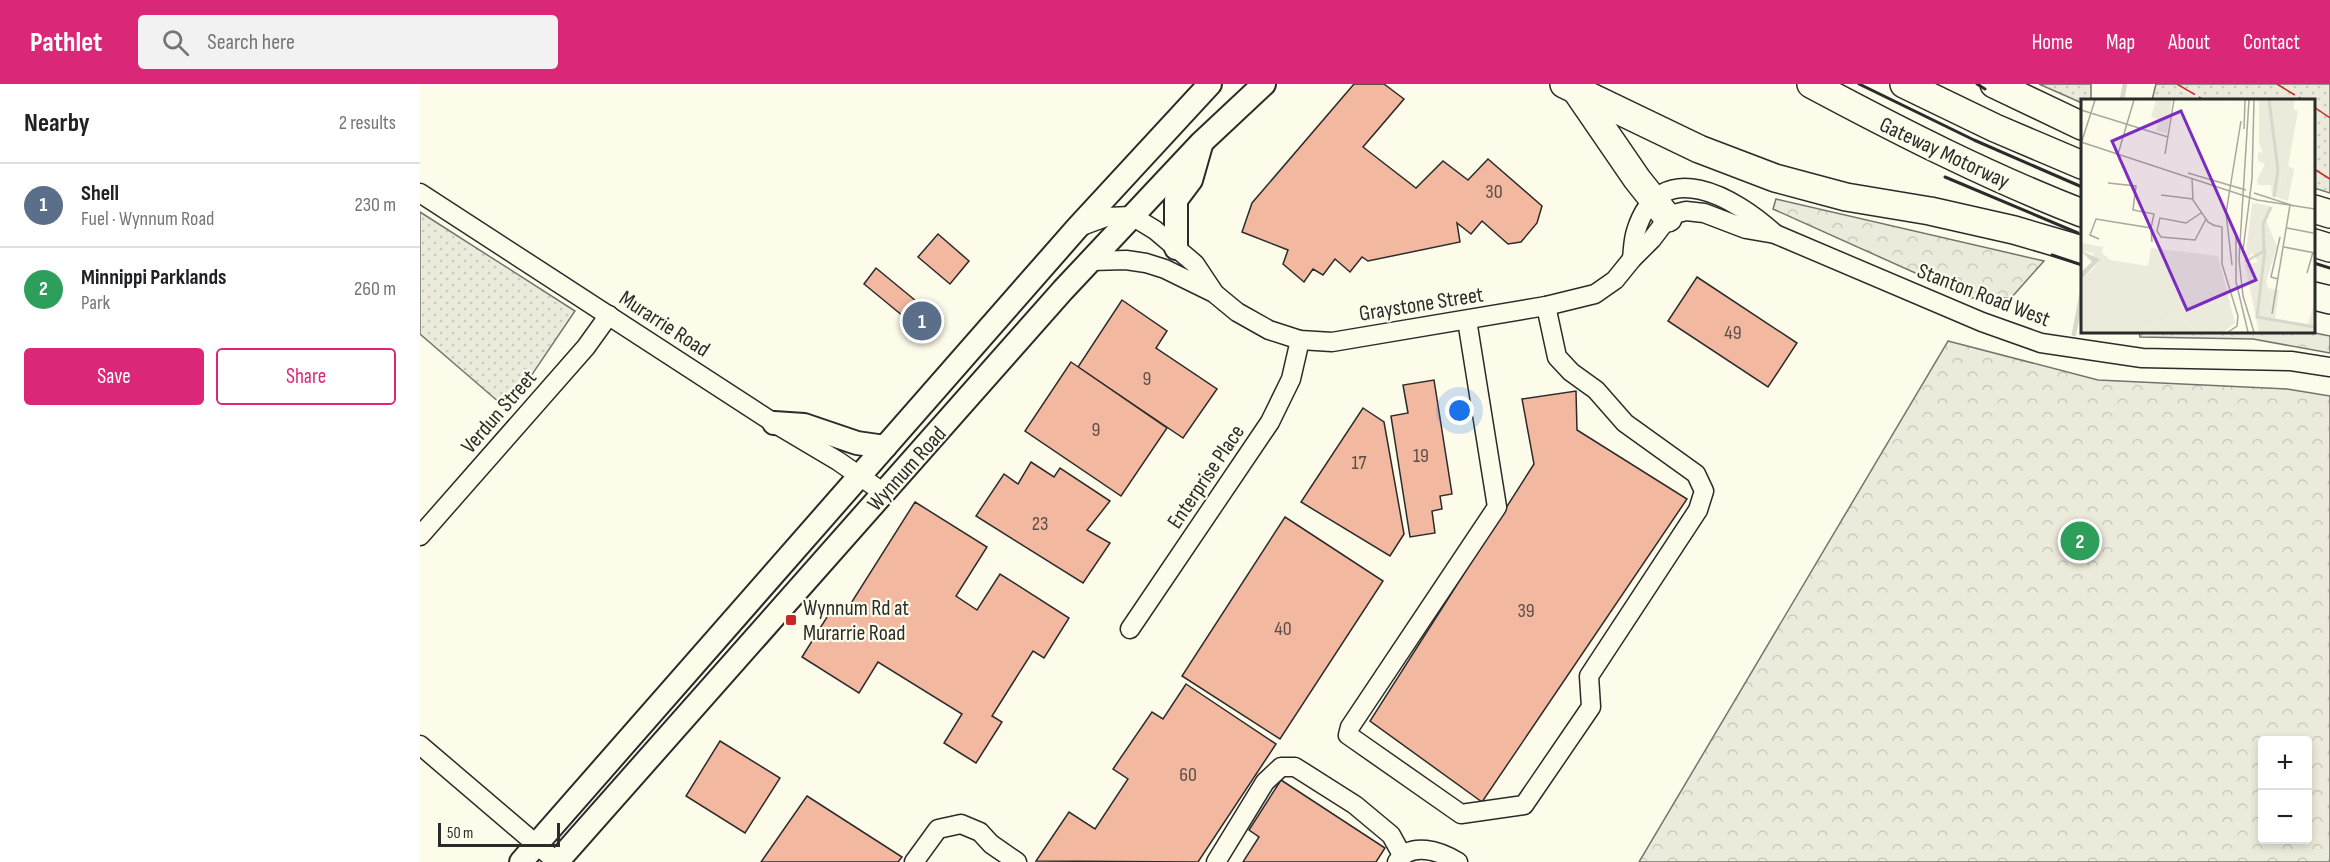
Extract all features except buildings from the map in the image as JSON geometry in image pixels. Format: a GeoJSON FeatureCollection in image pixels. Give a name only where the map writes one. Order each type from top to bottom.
{"type":"FeatureCollection","features":[{"type":"Feature","properties":{"kind":"highway","name":"Gateway Motorway"},"geometry":{"type":"LineString","coordinates":[[1811,84],[1888,125],[1975,167],[2081,213]]}},
{"type":"Feature","properties":{"kind":"highway","name":"Gateway Motorway"},"geometry":{"type":"LineString","coordinates":[[1904,84],[1995,128],[2081,165]]}},
{"type":"Feature","properties":{"kind":"highway"},"geometry":{"type":"LineString","coordinates":[[1994,84],[2081,126]]}},
{"type":"Feature","properties":{"kind":"highway"},"geometry":{"type":"LineString","coordinates":[[1571,88],[1660,209]]}},
{"type":"Feature","properties":{"kind":"highway"},"geometry":{"type":"LineString","coordinates":[[1571,88],[1699,149],[1775,178],[1846,197],[1930,211],[2003,227],[2081,250]]}},
{"type":"Feature","properties":{"kind":"highway"},"geometry":{"type":"LineString","coordinates":[[2315,210],[2330,214]]}},
{"type":"Feature","properties":{"kind":"highway"},"geometry":{"type":"LineString","coordinates":[[2315,244],[2330,248]]}},
{"type":"Feature","properties":{"kind":"highway"},"geometry":{"type":"LineString","coordinates":[[2315,296],[2330,300]]}},
{"type":"Feature","properties":{"kind":"main road","name":"Wynnum Road"},"geometry":{"type":"LineString","coordinates":[[521,862],[1077,228],[1210,84]]}},
{"type":"Feature","properties":{"kind":"main road","name":"Wynnum Road"},"geometry":{"type":"LineString","coordinates":[[557,862],[1091,261],[1201,143],[1264,84]]}},
{"type":"Feature","properties":{"kind":"main road"},"geometry":{"type":"LineString","coordinates":[[1176,248],[1176,200],[1191,180],[1201,143]]}},
{"type":"Feature","properties":{"kind":"main road"},"geometry":{"type":"LineString","coordinates":[[774,423],[804,425],[851,441],[885,447]]}},
{"type":"Feature","properties":{"kind":"street","name":"Stanton Road West"},"geometry":{"type":"LineString","coordinates":[[1775,234],[1753,213],[1702,190],[1672,188],[1660,209],[1678,213],[1695,211],[1746,229],[1775,234],[1982,322],[2041,343],[2142,357],[2291,361],[2330,367]]}},
{"type":"Feature","properties":{"kind":"street","name":"Murarrie Road"},"geometry":{"type":"LineString","coordinates":[[420,193],[884,493]]}},
{"type":"Feature","properties":{"kind":"street","name":"Graystone Street"},"geometry":{"type":"LineString","coordinates":[[1091,261],[1126,260],[1165,268],[1214,293],[1253,322],[1300,340],[1332,342],[1580,299],[1606,288],[1615,280],[1632,259],[1635,232],[1645,210],[1660,209]]}},
{"type":"Feature","properties":{"kind":"street"},"geometry":{"type":"LineString","coordinates":[[1077,228],[1106,217],[1132,216]]}},
{"type":"Feature","properties":{"kind":"street","name":"Graystone Street"},"geometry":{"type":"LineString","coordinates":[[1132,216],[1155,230],[1195,264],[1214,293]]}},
{"type":"Feature","properties":{"kind":"street"},"geometry":{"type":"LineString","coordinates":[[1467,320],[1497,507],[1350,727],[1348,735],[1461,814],[1524,805],[1591,707],[1589,676],[1698,510],[1704,491],[1696,474],[1625,423],[1596,390],[1571,372],[1557,357],[1546,306]]}},
{"type":"Feature","properties":{"kind":"street","name":"Verdun Street"},"geometry":{"type":"LineString","coordinates":[[420,536],[586,347],[609,315]]}},
{"type":"Feature","properties":{"kind":"street","name":"Enterprise Place"},"geometry":{"type":"LineString","coordinates":[[1131,629],[1270,422],[1291,379],[1300,340]]}},
{"type":"Feature","properties":{"kind":"street"},"geometry":{"type":"LineString","coordinates":[[420,745],[557,862]]}},
{"type":"Feature","properties":{"kind":"street"},"geometry":{"type":"LineString","coordinates":[[1216,862],[1265,782],[1281,767],[1295,767],[1355,805],[1391,836],[1400,858],[1417,850],[1443,853],[1458,862]]}},
{"type":"Feature","properties":{"kind":"street"},"geometry":{"type":"LineString","coordinates":[[914,862],[938,829],[961,824],[980,832],[991,844],[1017,862]]}},
{"type":"Feature","properties":{"kind":"green space"},"geometry":{"type":"Polygon","coordinates":[[[2039,84],[2091,84],[2091,99],[2081,99],[2081,103],[2039,84]]]}},
{"type":"Feature","properties":{"kind":"green space"},"geometry":{"type":"Polygon","coordinates":[[[2156,84],[2330,84],[2330,193],[2315,188],[2315,99],[2152,99],[2156,84]]]}},
{"type":"Feature","properties":{"kind":"green space"},"geometry":{"type":"Polygon","coordinates":[[[1776,199],[2044,261],[2011,298],[1971,298],[1773,209],[1776,199]]]}},
{"type":"Feature","properties":{"kind":"green space"},"geometry":{"type":"Polygon","coordinates":[[[420,212],[575,311],[508,410],[420,334],[420,212]]]}},
{"type":"Feature","properties":{"kind":"green space"},"geometry":{"type":"Polygon","coordinates":[[[2139,333],[2315,333],[2330,336],[2330,353],[2253,339],[2140,337],[2139,333]]]}},
{"type":"Feature","properties":{"kind":"green space"},"geometry":{"type":"Polygon","coordinates":[[[1948,341],[2098,380],[2287,389],[2330,396],[2330,862],[1639,862],[1948,341]]]}},
{"type":"Feature","properties":{"kind":"waterway"},"geometry":{"type":"LineString","coordinates":[[2122,99],[2125,84]]}},
{"type":"Feature","properties":{"kind":"waterway"},"geometry":{"type":"LineString","coordinates":[[2074,334],[2081,298]]}},
{"type":"Feature","properties":{"kind":"wall"},"geometry":{"type":"LineString","coordinates":[[1859,84],[1974,140],[2081,187]]}},
{"type":"Feature","properties":{"kind":"wall"},"geometry":{"type":"LineString","coordinates":[[1977,84],[1985,89]]}},
{"type":"Feature","properties":{"kind":"wall"},"geometry":{"type":"LineString","coordinates":[[1945,177],[2078,233]]}},
{"type":"Feature","properties":{"kind":"wall"},"geometry":{"type":"LineString","coordinates":[[2052,255],[2081,265]]}},
{"type":"Feature","properties":{"kind":"wall"},"geometry":{"type":"LineString","coordinates":[[2315,263],[2330,268]]}},
{"type":"Feature","properties":{"kind":"power"},"geometry":{"type":"LineString","coordinates":[[2177,84],[2202,99]]}},
{"type":"Feature","properties":{"kind":"power"},"geometry":{"type":"LineString","coordinates":[[2277,84],[2301,99]]}},
{"type":"Feature","properties":{"kind":"power"},"geometry":{"type":"LineString","coordinates":[[2315,108],[2330,118]]}},
{"type":"Feature","properties":{"kind":"power"},"geometry":{"type":"LineString","coordinates":[[2315,170],[2330,179]]}},
{"type":"Feature","properties":{"kind":"place","name":"Shell"},"geometry":{"type":"Point","coordinates":[922,321]}},
{"type":"Feature","properties":{"kind":"place","name":"Minnippi Parklands"},"geometry":{"type":"Point","coordinates":[2080,541]}},
{"type":"Feature","properties":{"kind":"place","name":"Wynnum Rd at Murarrie Road"},"geometry":{"type":"Point","coordinates":[791,620]}}]}
